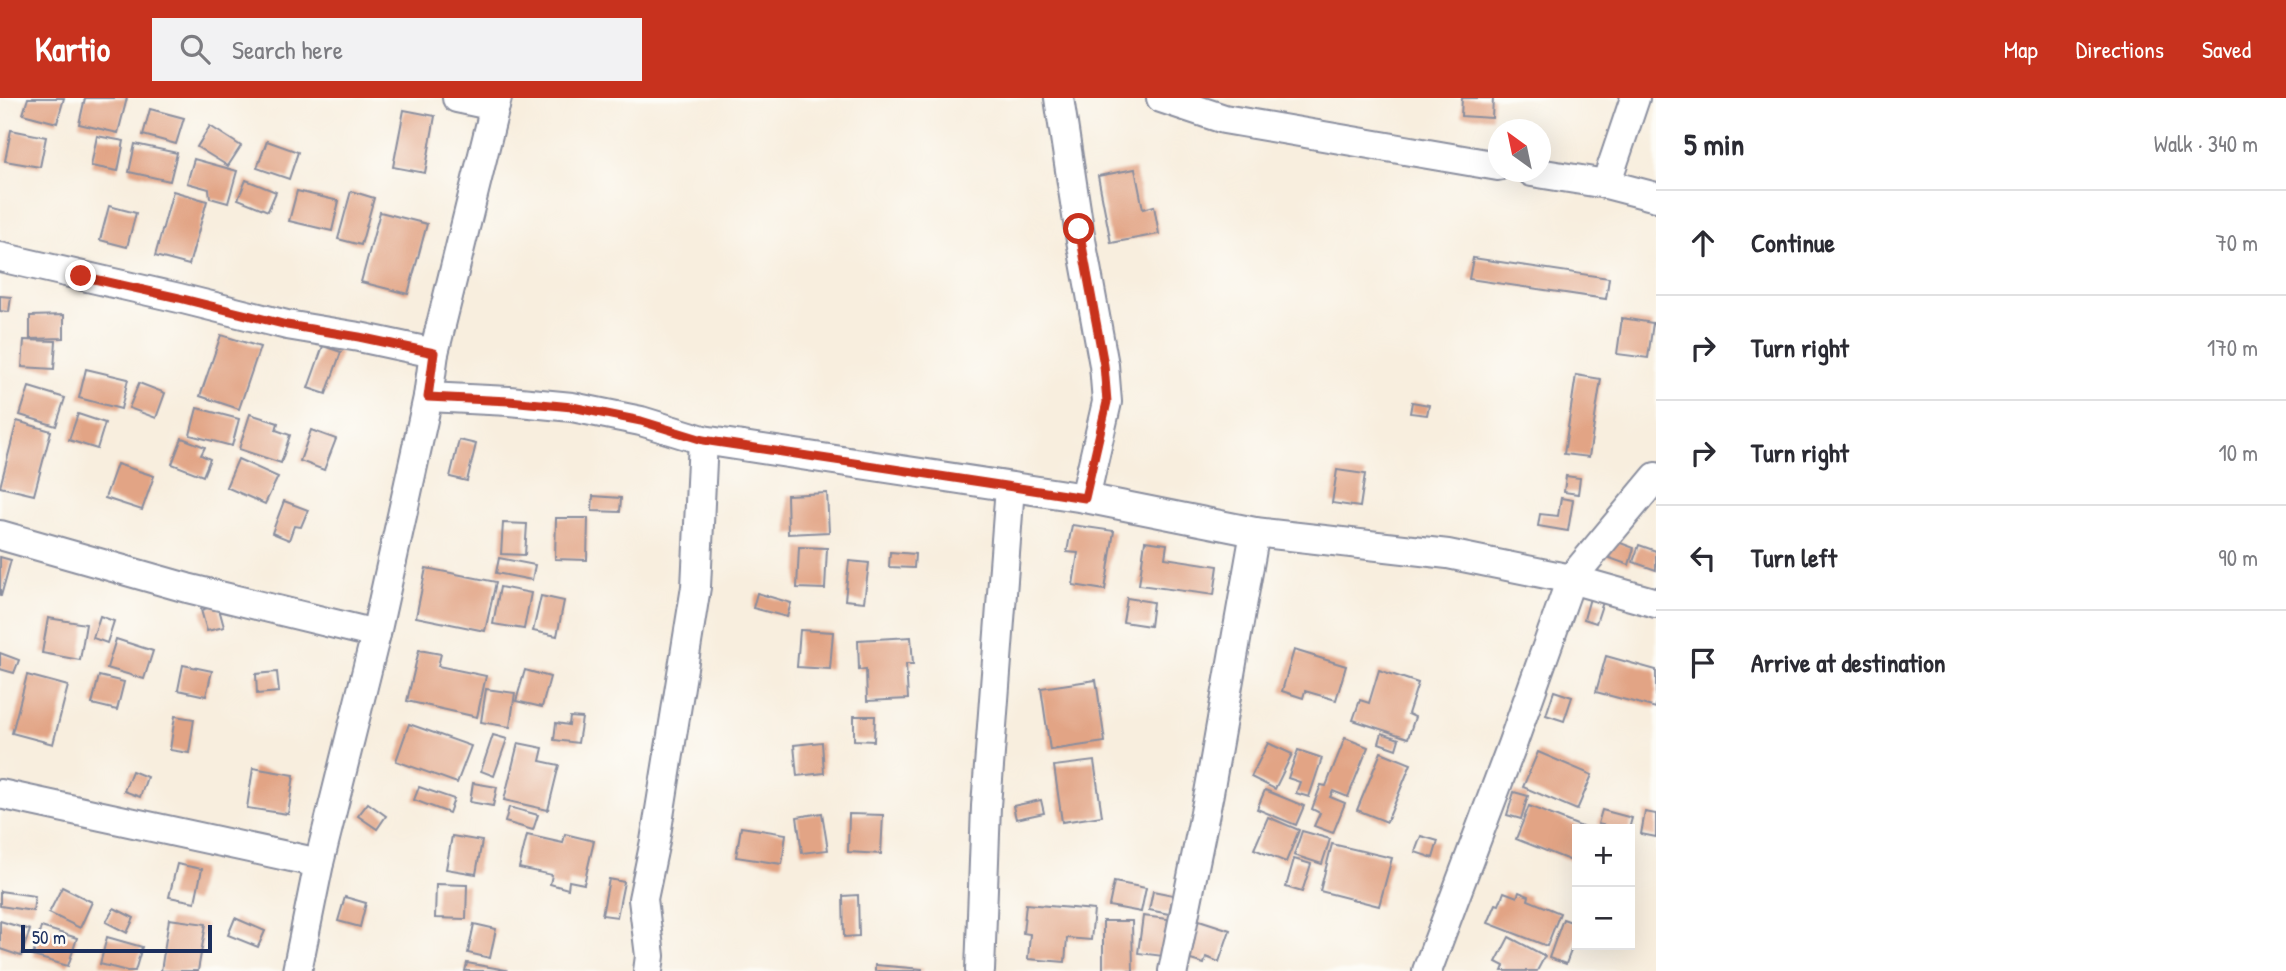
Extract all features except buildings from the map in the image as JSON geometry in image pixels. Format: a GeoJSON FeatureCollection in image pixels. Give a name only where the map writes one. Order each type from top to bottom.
{"type":"FeatureCollection","features":[{"type":"Feature","properties":{"kind":"street"},"geometry":{"type":"LineString","coordinates":[[297,971],[319,863],[376,634],[428,397],[434,353],[496,102],[457,98]]}},
{"type":"Feature","properties":{"kind":"street"},"geometry":{"type":"LineString","coordinates":[[1059,98],[1104,365],[1107,402],[1085,498]]}},
{"type":"Feature","properties":{"kind":"street"},"geometry":{"type":"LineString","coordinates":[[1161,98],[1224,118],[1488,164]]}},
{"type":"Feature","properties":{"kind":"street"},"geometry":{"type":"LineString","coordinates":[[1606,184],[1635,98]]}},
{"type":"Feature","properties":{"kind":"street"},"geometry":{"type":"LineString","coordinates":[[1551,175],[1606,184],[1656,197]]}},
{"type":"Feature","properties":{"kind":"street"},"geometry":{"type":"LineString","coordinates":[[0,257],[287,325],[434,353]]}},
{"type":"Feature","properties":{"kind":"street"},"geometry":{"type":"LineString","coordinates":[[428,397],[572,407],[641,421],[703,440],[1085,498],[1255,532],[1448,554],[1571,579],[1656,603]]}},
{"type":"Feature","properties":{"kind":"street"},"geometry":{"type":"LineString","coordinates":[[648,971],[650,957],[643,899],[655,841],[696,587],[703,440]]}},
{"type":"Feature","properties":{"kind":"street"},"geometry":{"type":"LineString","coordinates":[[1427,971],[1571,579],[1656,477]]}},
{"type":"Feature","properties":{"kind":"street"},"geometry":{"type":"LineString","coordinates":[[980,971],[986,806],[1010,487]]}},
{"type":"Feature","properties":{"kind":"street"},"geometry":{"type":"LineString","coordinates":[[1173,971],[1209,793],[1255,532]]}},
{"type":"Feature","properties":{"kind":"street"},"geometry":{"type":"LineString","coordinates":[[0,536],[187,588],[376,634]]}},
{"type":"Feature","properties":{"kind":"street"},"geometry":{"type":"LineString","coordinates":[[0,794],[319,863]]}},
{"type":"Feature","properties":{"kind":"route"},"geometry":{"type":"LineString","coordinates":[[81,276],[287,325],[434,353],[428,397],[572,407],[641,421],[703,440],[1085,498],[1107,402],[1104,365],[1079,229]]}}]}
